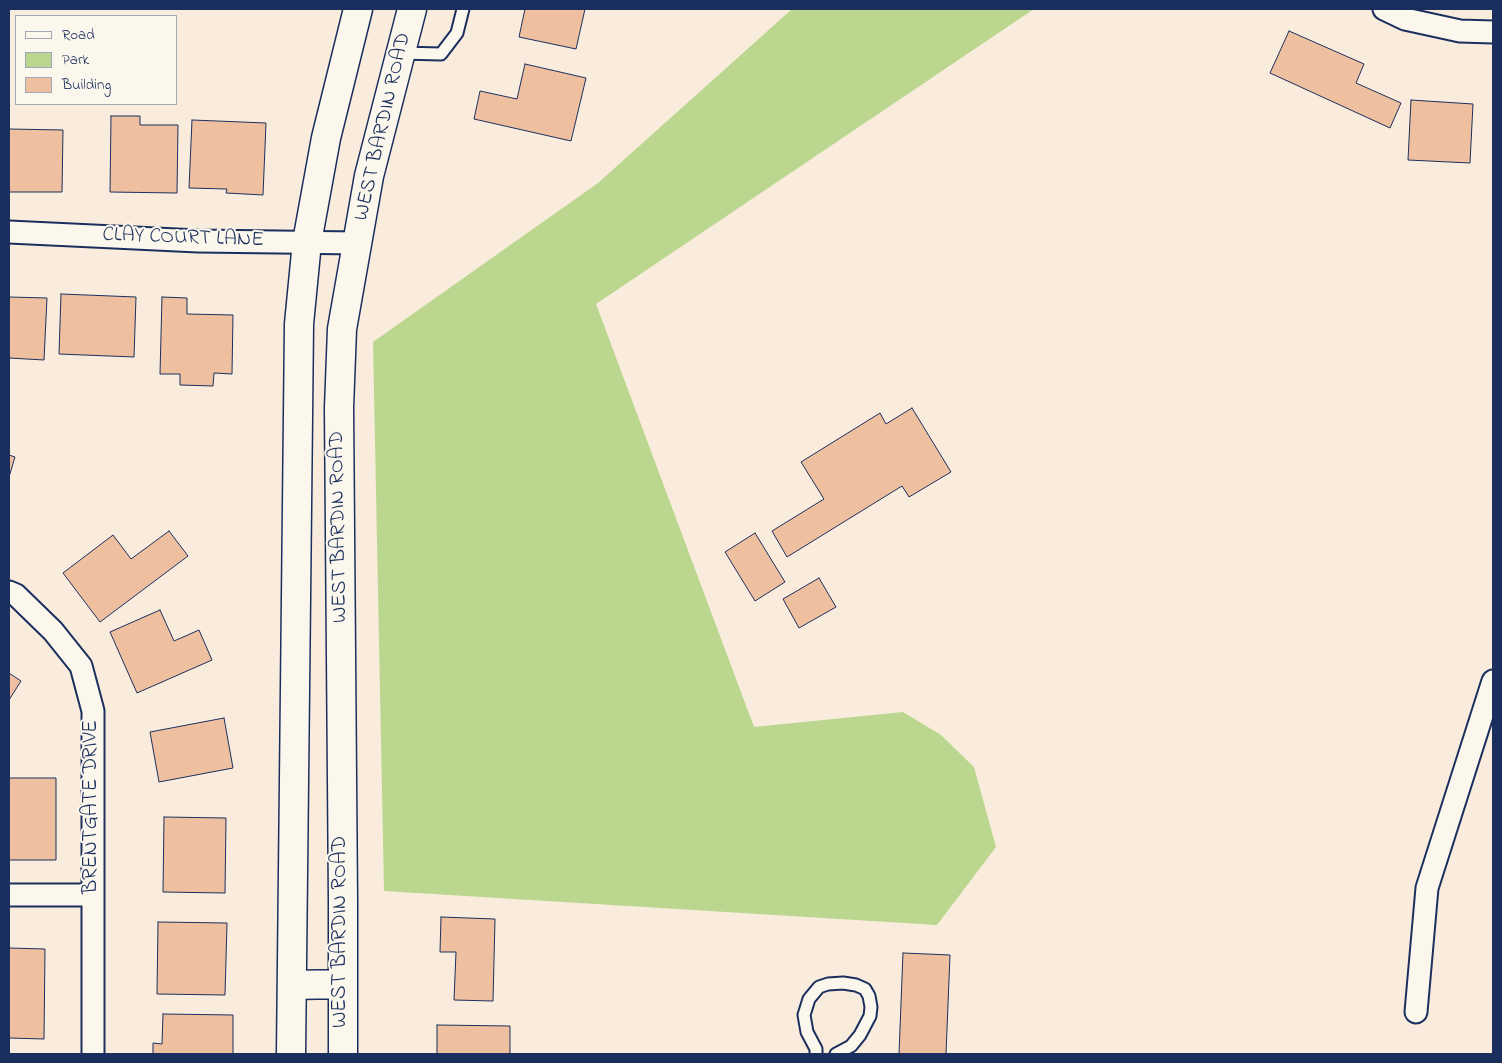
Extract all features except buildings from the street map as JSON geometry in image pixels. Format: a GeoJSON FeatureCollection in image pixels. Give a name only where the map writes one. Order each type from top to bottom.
{"type":"FeatureCollection","features":[{"type":"Feature","properties":{"kind":"main road","name":"WEST BARDIN ROAD"},"geometry":{"type":"LineString","coordinates":[[291,1054],[299,324],[307,242],[326,138],[358,9]]}},
{"type":"Feature","properties":{"kind":"main road","name":"WEST BARDIN ROAD"},"geometry":{"type":"LineString","coordinates":[[343,1054],[339,408],[342,329],[369,176],[412,9]]}},
{"type":"Feature","properties":{"kind":"main road"},"geometry":{"type":"LineString","coordinates":[[292,985],[343,984]]}},
{"type":"Feature","properties":{"kind":"street"},"geometry":{"type":"LineString","coordinates":[[1384,9],[1405,19],[1432,25],[1460,30],[1493,32]]}},
{"type":"Feature","properties":{"kind":"street","name":"CLAY COURT LANE"},"geometry":{"type":"LineString","coordinates":[[9,232],[198,241],[358,243]]}},
{"type":"Feature","properties":{"kind":"street","name":"BRENTGATE DRIVE"},"geometry":{"type":"LineString","coordinates":[[9,592],[16,595],[53,631],[81,666],[93,711],[93,1054]]}},
{"type":"Feature","properties":{"kind":"street"},"geometry":{"type":"LineString","coordinates":[[1416,1012],[1427,888],[1493,681]]}},
{"type":"Feature","properties":{"kind":"street"},"geometry":{"type":"LineString","coordinates":[[9,895],[93,895]]}},
{"type":"Feature","properties":{"kind":"lane"},"geometry":{"type":"LineString","coordinates":[[401,53],[441,54],[457,33],[463,9]]}},
{"type":"Feature","properties":{"kind":"lane"},"geometry":{"type":"LineString","coordinates":[[816,1054],[816,1049],[807,1032],[804,1015],[809,999],[819,987],[828,984],[856,985],[865,989],[869,996],[870,1016],[860,1035],[851,1046],[836,1054]]}},
{"type":"Feature","properties":{"kind":"green space"},"geometry":{"type":"Polygon","coordinates":[[[792,9],[1034,9],[596,304],[754,727],[903,712],[941,735],[974,767],[996,847],[937,925],[384,891],[373,342],[598,183],[792,9]]]}}]}
